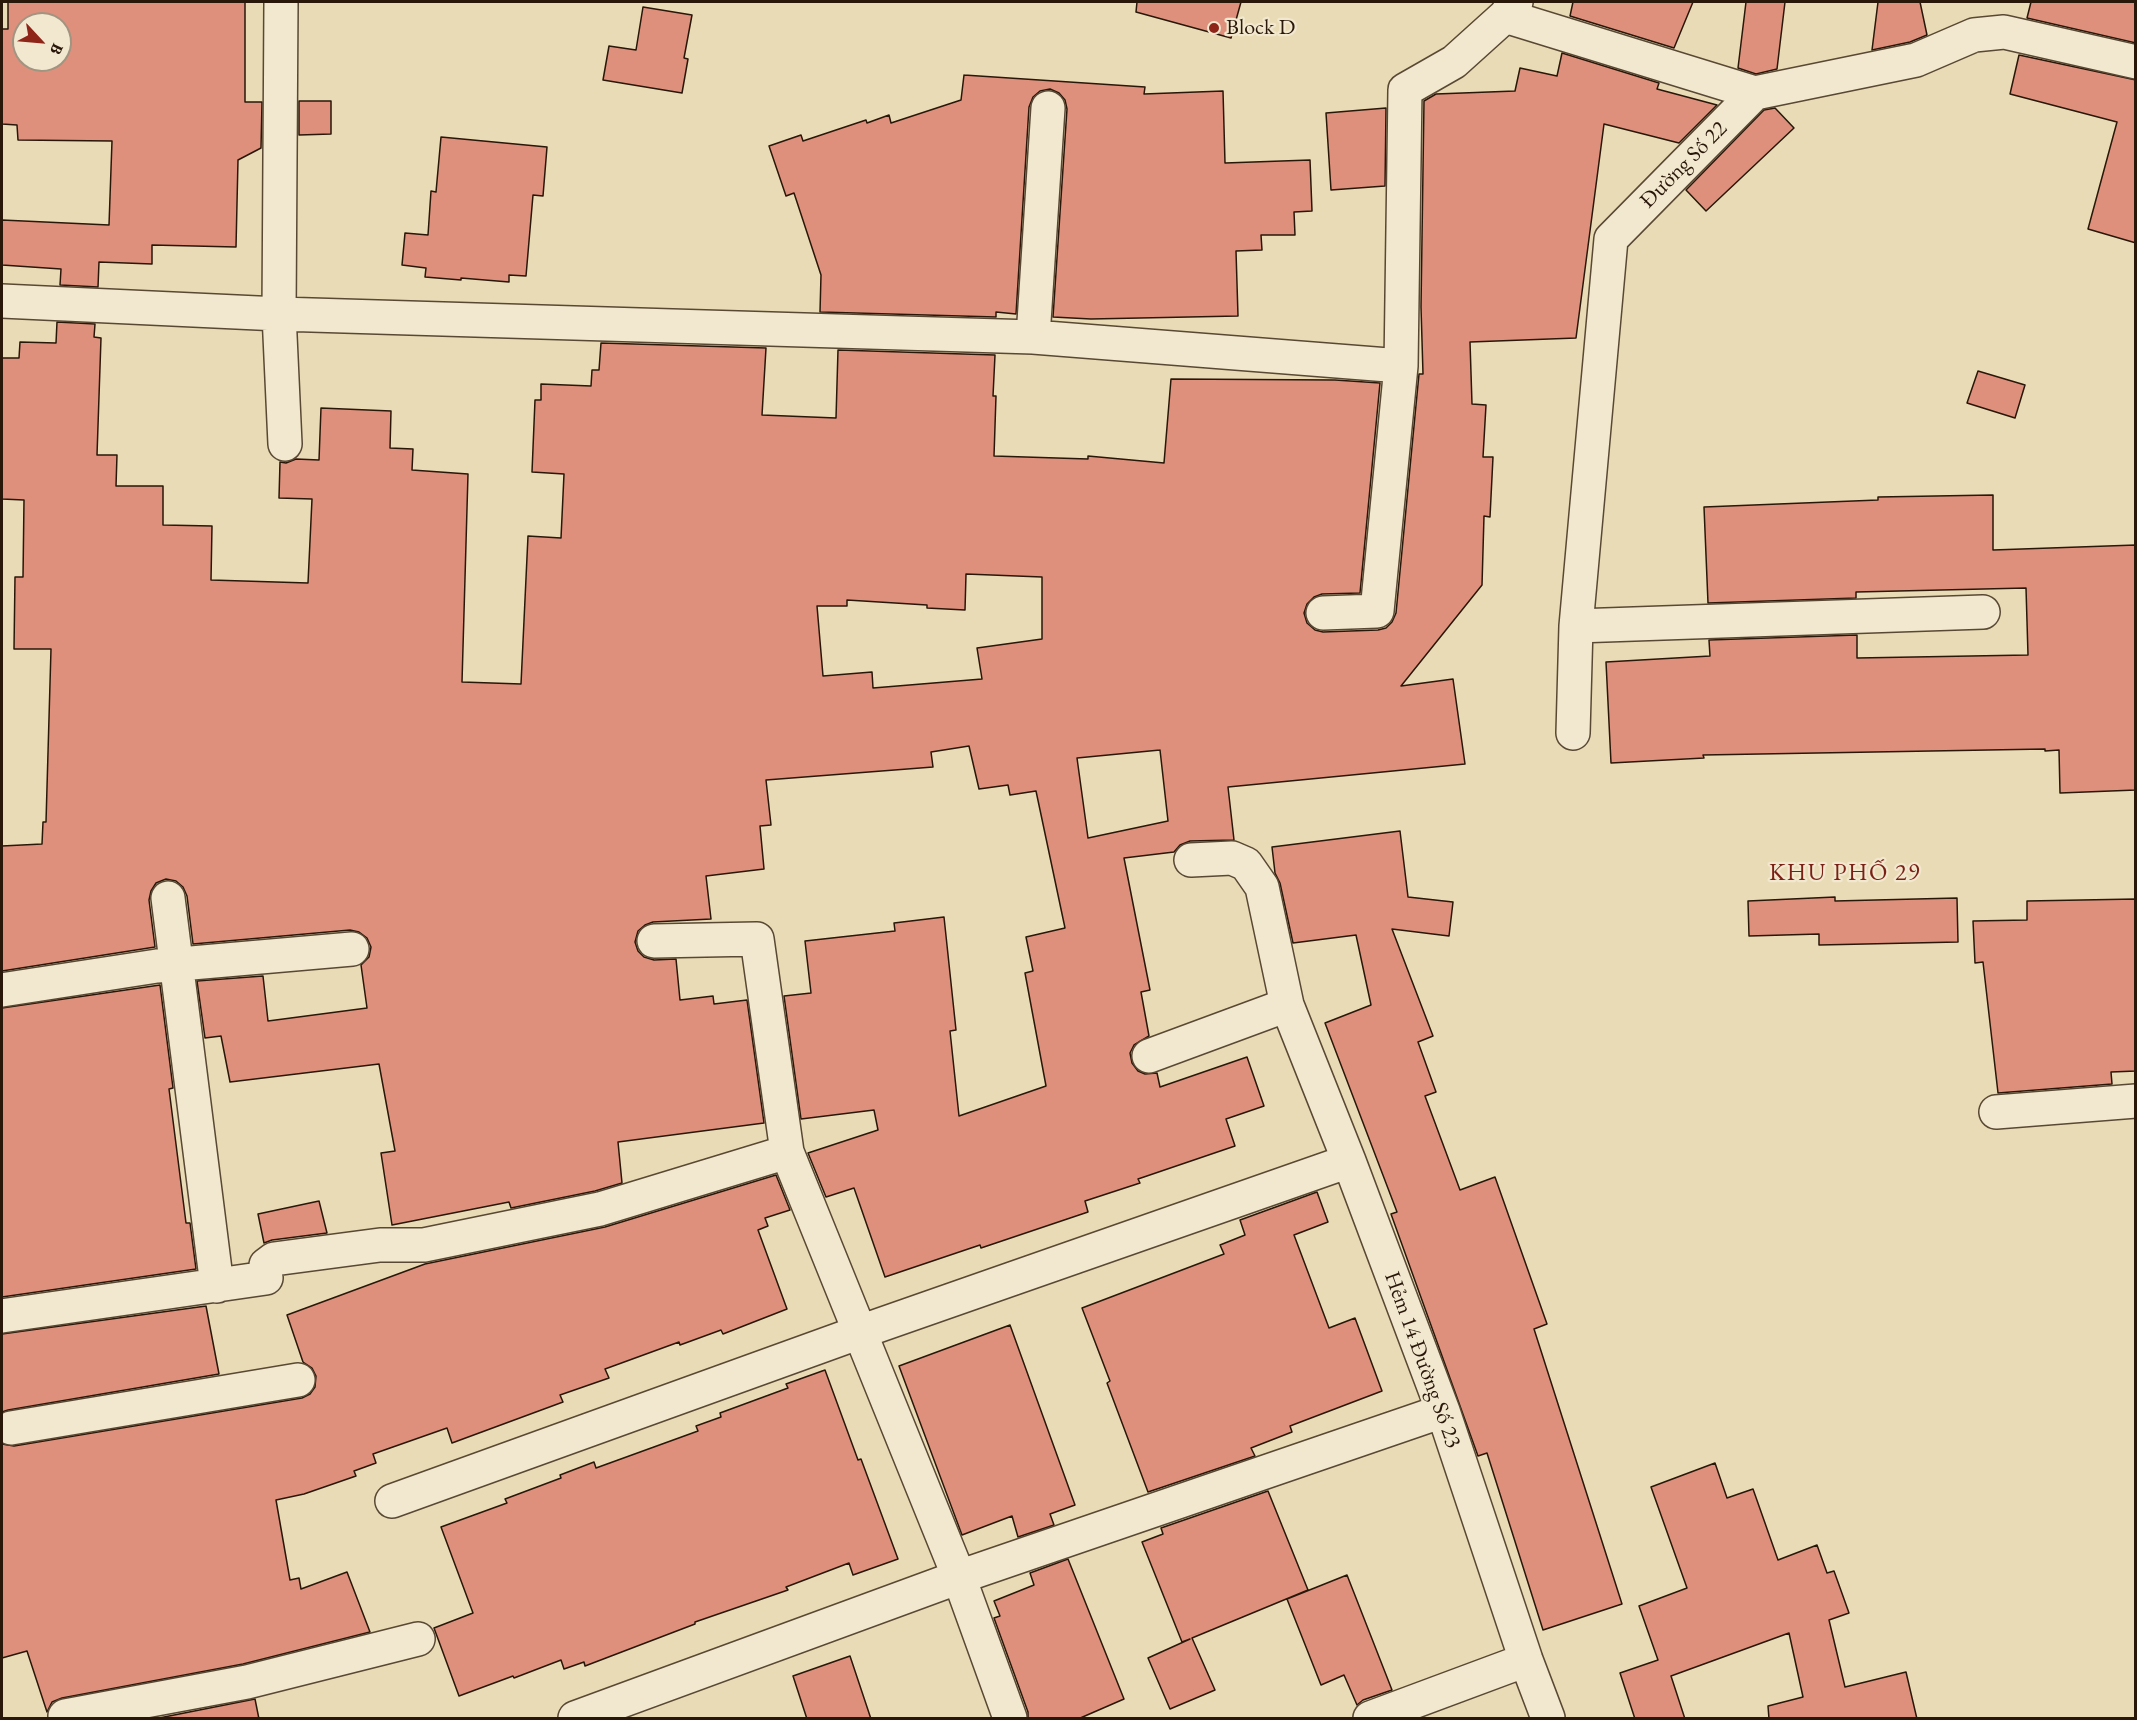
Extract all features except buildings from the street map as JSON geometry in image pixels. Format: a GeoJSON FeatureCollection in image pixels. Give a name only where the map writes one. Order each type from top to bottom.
{"type":"FeatureCollection","features":[{"type":"Feature","properties":{"kind":"street"},"geometry":{"type":"LineString","coordinates":[[281,2],[279,314],[285,444]]}},
{"type":"Feature","properties":{"kind":"street"},"geometry":{"type":"LineString","coordinates":[[1323,613],[1377,611],[1401,366],[1405,90],[1454,62],[1510,9],[1755,93],[1916,60],[1974,35],[2004,32],[2136,62]]}},
{"type":"Feature","properties":{"kind":"street","name":"Đường Số 22"},"geometry":{"type":"LineString","coordinates":[[1573,733],[1576,627],[1611,239],[1755,93]]}},
{"type":"Feature","properties":{"kind":"street"},"geometry":{"type":"LineString","coordinates":[[1033,337],[1048,108]]}},
{"type":"Feature","properties":{"kind":"street"},"geometry":{"type":"LineString","coordinates":[[2,302],[279,314],[1033,337],[1401,366]]}},
{"type":"Feature","properties":{"kind":"street"},"geometry":{"type":"LineString","coordinates":[[1576,627],[1983,612]]}},
{"type":"Feature","properties":{"kind":"street","name":"Hẻm 14 Đường Số 23"},"geometry":{"type":"LineString","coordinates":[[1191,860],[1232,858],[1246,864],[1262,887],[1287,1005],[1349,1161],[1443,1411],[1548,1719]]}},
{"type":"Feature","properties":{"kind":"street"},"geometry":{"type":"LineString","coordinates":[[168,898],[217,1286]]}},
{"type":"Feature","properties":{"kind":"street"},"geometry":{"type":"LineString","coordinates":[[654,941],[757,939],[787,1152],[959,1577],[1010,1719]]}},
{"type":"Feature","properties":{"kind":"street"},"geometry":{"type":"LineString","coordinates":[[2,990],[157,966],[352,949]]}},
{"type":"Feature","properties":{"kind":"street"},"geometry":{"type":"LineString","coordinates":[[1149,1056],[1287,1005]]}},
{"type":"Feature","properties":{"kind":"street"},"geometry":{"type":"LineString","coordinates":[[1996,1112],[2136,1101]]}},
{"type":"Feature","properties":{"kind":"street"},"geometry":{"type":"LineString","coordinates":[[2,1316],[217,1286],[266,1272],[274,1259],[380,1245],[424,1245],[600,1209],[787,1152]]}},
{"type":"Feature","properties":{"kind":"street"},"geometry":{"type":"LineString","coordinates":[[392,1501],[860,1332],[1349,1161]]}},
{"type":"Feature","properties":{"kind":"street"},"geometry":{"type":"LineString","coordinates":[[11,1428],[298,1380]]}},
{"type":"Feature","properties":{"kind":"street"},"geometry":{"type":"LineString","coordinates":[[576,1719],[959,1577],[1443,1411]]}},
{"type":"Feature","properties":{"kind":"street"},"geometry":{"type":"LineString","coordinates":[[65,1716],[247,1682],[418,1639]]}},
{"type":"Feature","properties":{"kind":"street"},"geometry":{"type":"LineString","coordinates":[[1370,1719],[1526,1660]]}},
{"type":"Feature","properties":{"kind":"place","name":"Block D"},"geometry":{"type":"Point","coordinates":[1214,28]}},
{"type":"Feature","properties":{"kind":"district","name":"KHU PHỐ 29"},"geometry":{"type":"Point","coordinates":[1845,873]}}]}
